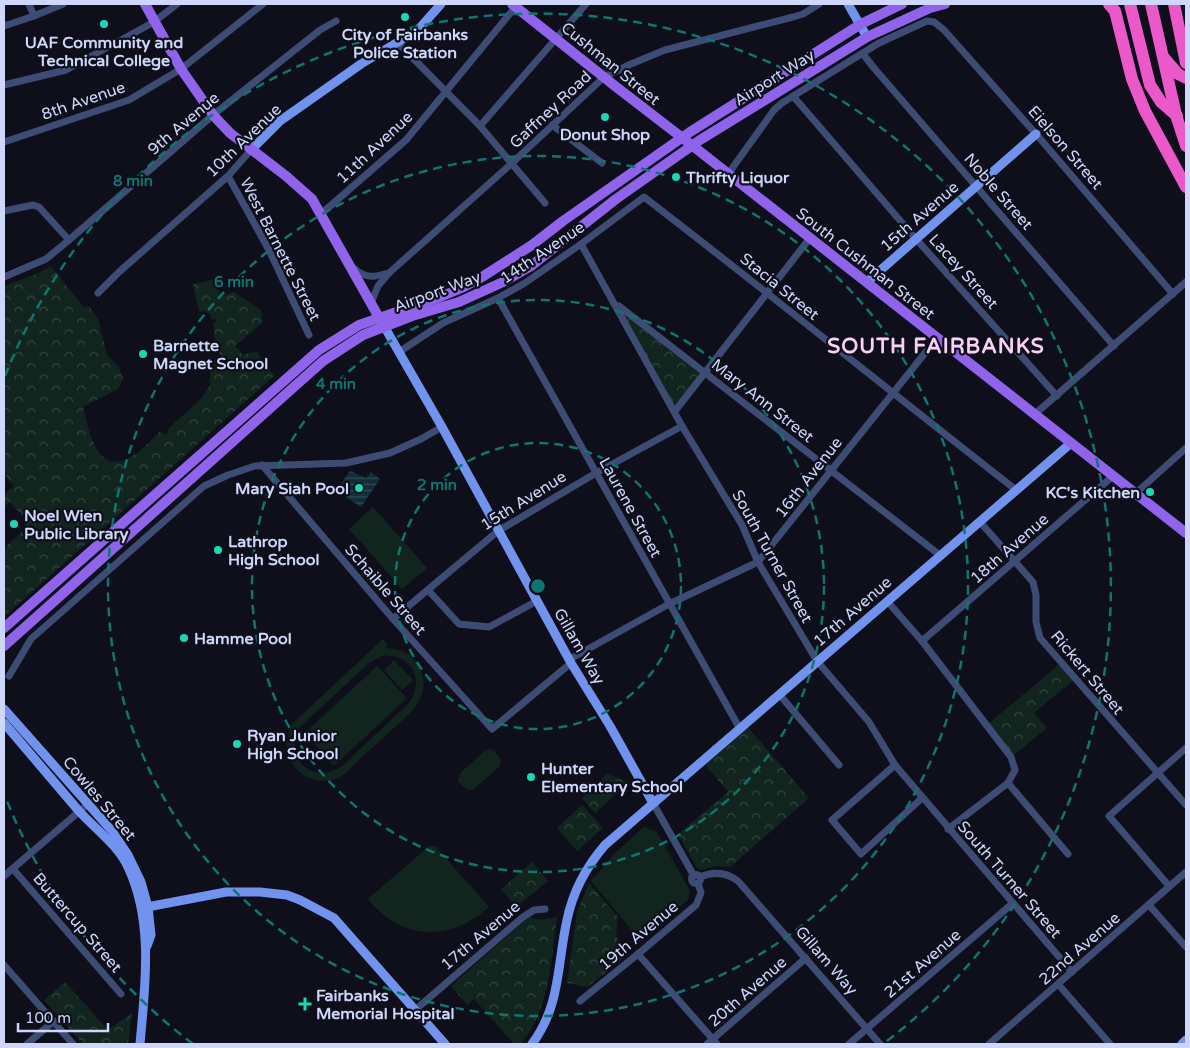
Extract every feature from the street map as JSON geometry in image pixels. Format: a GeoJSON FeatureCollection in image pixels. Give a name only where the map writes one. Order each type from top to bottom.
{"type":"FeatureCollection","features":[{"type":"Feature","properties":{"kind":"highway"},"geometry":{"type":"LineString","coordinates":[[1109,4],[1115,11],[1132,79],[1145,111],[1186,187]]}},
{"type":"Feature","properties":{"kind":"highway"},"geometry":{"type":"LineString","coordinates":[[1130,4],[1150,85],[1161,102],[1186,124]]}},
{"type":"Feature","properties":{"kind":"highway"},"geometry":{"type":"LineString","coordinates":[[1151,4],[1176,115],[1186,146]]}},
{"type":"Feature","properties":{"kind":"highway"},"geometry":{"type":"LineString","coordinates":[[1174,4],[1186,62]]}},
{"type":"Feature","properties":{"kind":"highway"},"geometry":{"type":"LineString","coordinates":[[1161,51],[1173,70],[1186,78]]}},
{"type":"Feature","properties":{"kind":"main road"},"geometry":{"type":"LineString","coordinates":[[145,4],[181,69],[213,116],[230,133],[304,190],[321,214],[381,322]]}},
{"type":"Feature","properties":{"kind":"main road","name":"Airport Way"},"geometry":{"type":"LineString","coordinates":[[4,646],[323,362],[381,322],[464,287],[482,277],[532,245],[563,221],[682,138],[861,24],[902,4]]}},
{"type":"Feature","properties":{"kind":"main road","name":"Airport Way"},"geometry":{"type":"LineString","coordinates":[[4,628],[319,350],[347,332],[460,302],[504,282],[531,266],[616,199],[692,145],[867,37],[930,8],[945,4]]}},
{"type":"Feature","properties":{"kind":"main road","name":"Cushman Street"},"geometry":{"type":"LineString","coordinates":[[515,5],[692,145]]}},
{"type":"Feature","properties":{"kind":"main road","name":"South Cushman Street"},"geometry":{"type":"LineString","coordinates":[[692,145],[1186,533]]}},
{"type":"Feature","properties":{"kind":"street"},"geometry":{"type":"LineString","coordinates":[[29,4],[34,16]]}},
{"type":"Feature","properties":{"kind":"street"},"geometry":{"type":"LineString","coordinates":[[4,26],[62,4]]}},
{"type":"Feature","properties":{"kind":"street"},"geometry":{"type":"LineString","coordinates":[[4,85],[66,70],[154,22],[177,4]]}},
{"type":"Feature","properties":{"kind":"street","name":"8th Avenue"},"geometry":{"type":"LineString","coordinates":[[4,142],[129,100],[181,69],[263,4]]}},
{"type":"Feature","properties":{"kind":"street","name":"10th Avenue"},"geometry":{"type":"LineString","coordinates":[[98,293],[119,272],[228,176],[280,121],[362,64],[418,30],[441,4]]}},
{"type":"Feature","properties":{"kind":"street"},"geometry":{"type":"LineString","coordinates":[[480,126],[586,4]]}},
{"type":"Feature","properties":{"kind":"street","name":"Gaffney Road"},"geometry":{"type":"LineString","coordinates":[[371,303],[378,286],[389,273],[511,164],[604,77],[665,50],[793,17],[803,14],[819,4]]}},
{"type":"Feature","properties":{"kind":"street"},"geometry":{"type":"LineString","coordinates":[[848,4],[867,37]]}},
{"type":"Feature","properties":{"kind":"street","name":"11th Avenue"},"geometry":{"type":"LineString","coordinates":[[321,214],[406,140],[515,5]]}},
{"type":"Feature","properties":{"kind":"street","name":"9th Avenue"},"geometry":{"type":"LineString","coordinates":[[4,277],[46,260],[213,116],[320,30],[336,21]]}},
{"type":"Feature","properties":{"kind":"street","name":"Eielson Street"},"geometry":{"type":"LineString","coordinates":[[864,54],[879,43],[906,30],[927,21],[934,22],[944,30],[1036,134],[1173,294]]}},
{"type":"Feature","properties":{"kind":"street"},"geometry":{"type":"LineString","coordinates":[[398,43],[480,126],[545,202]]}},
{"type":"Feature","properties":{"kind":"street"},"geometry":{"type":"LineString","coordinates":[[728,174],[774,110],[864,54]]}},
{"type":"Feature","properties":{"kind":"street","name":"Noble Street"},"geometry":{"type":"LineString","coordinates":[[864,54],[874,68],[1114,346]]}},
{"type":"Feature","properties":{"kind":"street","name":"Lacey Street"},"geometry":{"type":"LineString","coordinates":[[794,96],[916,239],[1057,396]]}},
{"type":"Feature","properties":{"kind":"street"},"geometry":{"type":"LineString","coordinates":[[552,125],[602,163]]}},
{"type":"Feature","properties":{"kind":"street","name":"15th Avenue"},"geometry":{"type":"LineString","coordinates":[[867,282],[1036,134]]}},
{"type":"Feature","properties":{"kind":"street","name":"West Barnette Street"},"geometry":{"type":"LineString","coordinates":[[228,176],[269,250],[309,335]]}},
{"type":"Feature","properties":{"kind":"street","name":"14th Avenue"},"geometry":{"type":"LineString","coordinates":[[399,352],[443,323],[498,298],[525,283],[644,197]]}},
{"type":"Feature","properties":{"kind":"street","name":"Stacia Street"},"geometry":{"type":"LineString","coordinates":[[644,197],[769,293],[892,394],[1016,490]]}},
{"type":"Feature","properties":{"kind":"street"},"geometry":{"type":"LineString","coordinates":[[4,211],[33,205],[39,208],[69,240]]}},
{"type":"Feature","properties":{"kind":"street"},"geometry":{"type":"LineString","coordinates":[[676,411],[810,238]]}},
{"type":"Feature","properties":{"kind":"street","name":"South Turner Street"},"geometry":{"type":"LineString","coordinates":[[581,244],[676,411],[682,426],[742,525],[758,562],[817,661],[869,722],[894,765],[1072,972]]}},
{"type":"Feature","properties":{"kind":"street"},"geometry":{"type":"LineString","coordinates":[[350,265],[361,275],[368,277],[389,273]]}},
{"type":"Feature","properties":{"kind":"street"},"geometry":{"type":"LineString","coordinates":[[1035,414],[1186,282]]}},
{"type":"Feature","properties":{"kind":"street","name":"Laurene Street"},"geometry":{"type":"LineString","coordinates":[[498,298],[740,729]]}},
{"type":"Feature","properties":{"kind":"street","name":"Mary Ann Street"},"geometry":{"type":"LineString","coordinates":[[616,304],[941,556]]}},
{"type":"Feature","properties":{"kind":"street","name":"Gillam Way"},"geometry":{"type":"LineString","coordinates":[[381,322],[442,427],[571,661],[697,879],[718,872],[730,875],[738,880],[880,1044]]}},
{"type":"Feature","properties":{"kind":"street","name":"16th Avenue"},"geometry":{"type":"LineString","coordinates":[[492,729],[571,661],[669,604],[758,562],[937,338]]}},
{"type":"Feature","properties":{"kind":"street","name":"15th Avenue"},"geometry":{"type":"LineString","coordinates":[[393,619],[498,531],[596,473],[682,426]]}},
{"type":"Feature","properties":{"kind":"street"},"geometry":{"type":"LineString","coordinates":[[9,676],[31,639],[204,486],[228,474],[262,465],[327,464],[358,460],[400,449],[442,427]]}},
{"type":"Feature","properties":{"kind":"street","name":"17th Avenue"},"geometry":{"type":"LineString","coordinates":[[532,1044],[542,1029],[554,997],[567,918],[581,878],[596,855],[653,803],[1071,443]]}},
{"type":"Feature","properties":{"kind":"street"},"geometry":{"type":"LineString","coordinates":[[1136,493],[1186,448]]}},
{"type":"Feature","properties":{"kind":"street","name":"Schaible Street"},"geometry":{"type":"LineString","coordinates":[[262,465],[393,619],[492,729]]}},
{"type":"Feature","properties":{"kind":"street","name":"18th Avenue"},"geometry":{"type":"LineString","coordinates":[[922,641],[1113,476]]}},
{"type":"Feature","properties":{"kind":"street","name":"Rickert Street"},"geometry":{"type":"LineString","coordinates":[[980,522],[1033,582],[1036,595],[1036,622],[1040,638],[1186,805]]}},
{"type":"Feature","properties":{"kind":"street"},"geometry":{"type":"LineString","coordinates":[[428,590],[459,624],[489,627],[538,601]]}},
{"type":"Feature","properties":{"kind":"street"},"geometry":{"type":"LineString","coordinates":[[887,601],[922,641],[1011,757],[1015,770],[1008,783],[948,829]]}},
{"type":"Feature","properties":{"kind":"street"},"geometry":{"type":"LineString","coordinates":[[779,694],[839,765]]}},
{"type":"Feature","properties":{"kind":"street","name":"Cowles Street"},"geometry":{"type":"LineString","coordinates":[[4,708],[112,831],[128,855],[141,882],[145,907]]}},
{"type":"Feature","properties":{"kind":"street","name":"Cowles Street"},"geometry":{"type":"LineString","coordinates":[[4,723],[79,811],[114,845],[132,876],[145,907]]}},
{"type":"Feature","properties":{"kind":"street"},"geometry":{"type":"LineString","coordinates":[[1169,886],[1109,816],[1186,748]]}},
{"type":"Feature","properties":{"kind":"street"},"geometry":{"type":"LineString","coordinates":[[894,765],[832,820],[861,854],[922,798]]}},
{"type":"Feature","properties":{"kind":"street"},"geometry":{"type":"LineString","coordinates":[[1008,783],[1068,854]]}},
{"type":"Feature","properties":{"kind":"street"},"geometry":{"type":"LineString","coordinates":[[4,876],[88,804]]}},
{"type":"Feature","properties":{"kind":"street","name":"Buttercup Street"},"geometry":{"type":"LineString","coordinates":[[13,869],[121,994]]}},
{"type":"Feature","properties":{"kind":"street","name":"22nd Avenue"},"geometry":{"type":"LineString","coordinates":[[989,1044],[1186,872]]}},
{"type":"Feature","properties":{"kind":"street","name":"19th Avenue"},"geometry":{"type":"LineString","coordinates":[[580,1001],[697,903],[701,893],[697,879]]}},
{"type":"Feature","properties":{"kind":"street"},"geometry":{"type":"LineString","coordinates":[[140,1044],[146,949],[145,907],[226,892],[260,892],[293,897],[334,918],[445,1044]]}},
{"type":"Feature","properties":{"kind":"street","name":"21st Avenue"},"geometry":{"type":"LineString","coordinates":[[849,1044],[1013,903]]}},
{"type":"Feature","properties":{"kind":"street"},"geometry":{"type":"LineString","coordinates":[[1149,905],[1186,947]]}},
{"type":"Feature","properties":{"kind":"street","name":"17th Avenue"},"geometry":{"type":"LineString","coordinates":[[415,1010],[524,916],[534,910],[545,909]]}},
{"type":"Feature","properties":{"kind":"street"},"geometry":{"type":"LineString","coordinates":[[638,954],[712,1043]]}},
{"type":"Feature","properties":{"kind":"street","name":"20th Avenue"},"geometry":{"type":"LineString","coordinates":[[712,1043],[806,958]]}},
{"type":"Feature","properties":{"kind":"street"},"geometry":{"type":"LineString","coordinates":[[5,968],[73,1044]]}},
{"type":"Feature","properties":{"kind":"street"},"geometry":{"type":"LineString","coordinates":[[1058,984],[1110,1044]]}},
{"type":"Feature","properties":{"kind":"street"},"geometry":{"type":"LineString","coordinates":[[27,1044],[54,1021]]}},
{"type":"Feature","properties":{"kind":"street"},"geometry":{"type":"LineString","coordinates":[[1182,1044],[1186,1040]]}},
{"type":"Feature","properties":{"kind":"green space"},"geometry":{"type":"Polygon","coordinates":[[[51,266],[84,308],[89,306],[98,319],[107,355],[118,366],[123,378],[118,389],[83,407],[93,441],[100,453],[108,460],[117,462],[126,460],[144,447],[160,431],[165,435],[168,433],[168,429],[202,398],[210,385],[210,370],[221,356],[216,344],[213,323],[217,322],[216,319],[212,320],[210,313],[207,314],[206,311],[199,312],[193,284],[216,279],[221,296],[234,292],[261,310],[263,322],[235,346],[243,355],[256,351],[274,376],[4,617],[4,559],[6,546],[24,530],[25,519],[10,502],[4,507],[4,495],[14,486],[4,474],[4,286],[51,266]]]}},
{"type":"Feature","properties":{"kind":"green space"},"geometry":{"type":"Polygon","coordinates":[[[616,304],[705,373],[675,411],[616,304]]]}},
{"type":"Feature","properties":{"kind":"green space"},"geometry":{"type":"Polygon","coordinates":[[[373,507],[427,568],[402,589],[349,529],[373,507]]]}},
{"type":"Feature","properties":{"kind":"green space"},"geometry":{"type":"Polygon","coordinates":[[[383,639],[388,645],[385,648],[408,654],[416,661],[421,670],[423,690],[419,701],[412,711],[349,771],[338,778],[319,781],[306,777],[296,769],[289,758],[287,748],[287,738],[293,723],[383,639]],[[382,656],[369,663],[300,727],[295,738],[295,749],[303,766],[311,771],[321,773],[342,766],[409,703],[414,694],[416,677],[408,663],[392,656],[382,656]]]}},
{"type":"Feature","properties":{"kind":"green space"},"geometry":{"type":"Polygon","coordinates":[[[394,660],[413,680],[402,690],[384,670],[394,660]]]}},
{"type":"Feature","properties":{"kind":"green space"},"geometry":{"type":"Polygon","coordinates":[[[1061,663],[1075,679],[1034,713],[1047,728],[1011,757],[987,725],[1061,663]]]}},
{"type":"Feature","properties":{"kind":"green space"},"geometry":{"type":"Polygon","coordinates":[[[377,666],[407,698],[334,766],[305,733],[377,666]]]}},
{"type":"Feature","properties":{"kind":"green space"},"geometry":{"type":"Polygon","coordinates":[[[745,724],[809,798],[730,867],[718,866],[700,870],[697,868],[678,834],[728,792],[702,761],[745,724]]]}},
{"type":"Feature","properties":{"kind":"green space"},"geometry":{"type":"Polygon","coordinates":[[[490,749],[501,759],[500,766],[473,790],[467,790],[458,781],[460,773],[486,750],[490,749]]]}},
{"type":"Feature","properties":{"kind":"green space"},"geometry":{"type":"Polygon","coordinates":[[[607,774],[629,782],[595,813],[582,798],[607,774]]]}},
{"type":"Feature","properties":{"kind":"green space"},"geometry":{"type":"Polygon","coordinates":[[[582,805],[603,828],[577,851],[557,828],[582,805]]]}},
{"type":"Feature","properties":{"kind":"green space"},"geometry":{"type":"Polygon","coordinates":[[[644,827],[657,832],[690,891],[688,900],[649,932],[634,933],[591,881],[618,850],[644,827]]]}},
{"type":"Feature","properties":{"kind":"green space"},"geometry":{"type":"Polygon","coordinates":[[[429,846],[435,846],[489,907],[474,918],[458,926],[442,931],[426,932],[395,923],[381,913],[368,899],[429,846]]]}},
{"type":"Feature","properties":{"kind":"green space"},"geometry":{"type":"Polygon","coordinates":[[[532,862],[548,881],[516,907],[501,889],[532,862]]]}},
{"type":"Feature","properties":{"kind":"green space"},"geometry":{"type":"Polygon","coordinates":[[[589,883],[618,917],[616,936],[628,954],[588,987],[567,983],[577,912],[589,883]]]}},
{"type":"Feature","properties":{"kind":"green space"},"geometry":{"type":"Polygon","coordinates":[[[529,917],[540,920],[557,917],[551,967],[544,1000],[531,1030],[521,1044],[514,1044],[474,999],[467,1005],[451,986],[529,917]]]}},
{"type":"Feature","properties":{"kind":"green space"},"geometry":{"type":"Polygon","coordinates":[[[65,982],[108,1030],[132,1013],[128,1044],[83,1044],[44,1000],[65,982]]]}},
{"type":"Feature","properties":{"kind":"water","name":"Mary Siah Pool"},"geometry":{"type":"Polygon","coordinates":[[[350,471],[366,478],[371,472],[380,479],[361,507],[346,497],[350,492],[340,485],[350,471]]]}},
{"type":"Feature","properties":{"kind":"place","name":"City of Fairbanks Police Station"},"geometry":{"type":"Point","coordinates":[405,17]}},
{"type":"Feature","properties":{"kind":"place","name":"UAF Community and Technical College"},"geometry":{"type":"Point","coordinates":[104,24]}},
{"type":"Feature","properties":{"kind":"place","name":"Donut Shop"},"geometry":{"type":"Point","coordinates":[605,117]}},
{"type":"Feature","properties":{"kind":"place","name":"Thrifty Liquor"},"geometry":{"type":"Point","coordinates":[676,177]}},
{"type":"Feature","properties":{"kind":"place","name":"Barnette Magnet School"},"geometry":{"type":"Point","coordinates":[143,354]}},
{"type":"Feature","properties":{"kind":"place","name":"Mary Siah Pool"},"geometry":{"type":"Point","coordinates":[359,488]}},
{"type":"Feature","properties":{"kind":"place","name":"KC's Kitchen"},"geometry":{"type":"Point","coordinates":[1150,492]}},
{"type":"Feature","properties":{"kind":"place","name":"Noel Wien Public Library"},"geometry":{"type":"Point","coordinates":[14,524]}},
{"type":"Feature","properties":{"kind":"place","name":"Lathrop High School"},"geometry":{"type":"Point","coordinates":[218,550]}},
{"type":"Feature","properties":{"kind":"place","name":"Hamme Pool"},"geometry":{"type":"Point","coordinates":[184,638]}},
{"type":"Feature","properties":{"kind":"place","name":"Ryan Junior High School"},"geometry":{"type":"Point","coordinates":[237,744]}},
{"type":"Feature","properties":{"kind":"place","name":"Hunter Elementary School"},"geometry":{"type":"Point","coordinates":[531,777]}},
{"type":"Feature","properties":{"kind":"place","name":"Fairbanks Memorial Hospital"},"geometry":{"type":"Point","coordinates":[305,1004]}},
{"type":"Feature","properties":{"kind":"district","name":"SOUTH FAIRBANKS"},"geometry":{"type":"Point","coordinates":[936,346]}}]}
